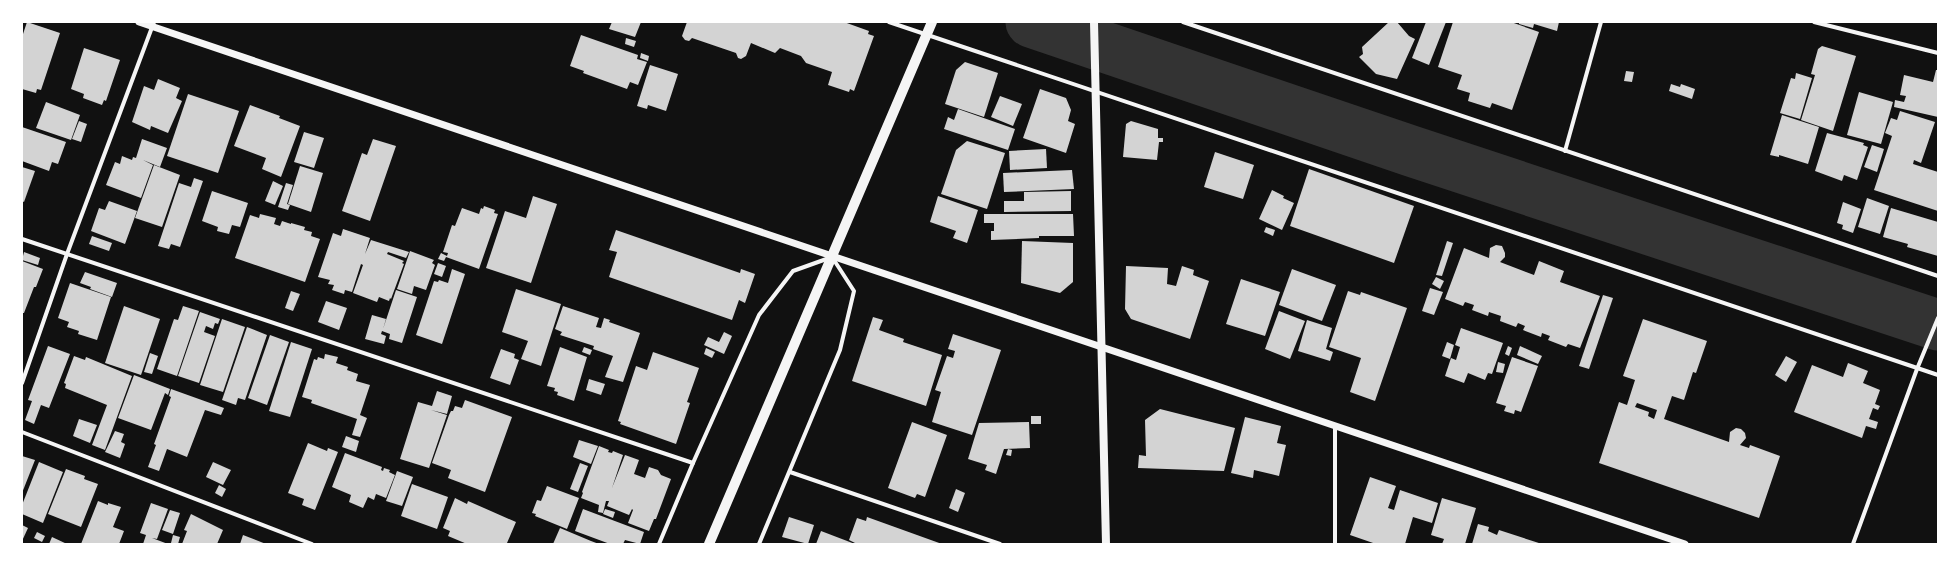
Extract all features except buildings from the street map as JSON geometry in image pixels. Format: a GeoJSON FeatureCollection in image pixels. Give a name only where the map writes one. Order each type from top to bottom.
{"type":"FeatureCollection","features":[{"type":"Feature","properties":{"kind":"main road"},"geometry":{"type":"LineString","coordinates":[[709,544],[932,22]]}},
{"type":"Feature","properties":{"kind":"main road"},"geometry":{"type":"LineString","coordinates":[[1094,22],[1106,544]]}},
{"type":"Feature","properties":{"kind":"street"},"geometry":{"type":"LineString","coordinates":[[139,22],[153,24],[832,257],[1685,544]]}},
{"type":"Feature","properties":{"kind":"street"},"geometry":{"type":"LineString","coordinates":[[890,22],[1938,375]]}},
{"type":"Feature","properties":{"kind":"street"},"geometry":{"type":"LineString","coordinates":[[1183,22],[1938,276]]}},
{"type":"Feature","properties":{"kind":"street"},"geometry":{"type":"LineString","coordinates":[[1565,151],[1601,22]]}},
{"type":"Feature","properties":{"kind":"street"},"geometry":{"type":"LineString","coordinates":[[1814,22],[1938,54]]}},
{"type":"Feature","properties":{"kind":"street"},"geometry":{"type":"LineString","coordinates":[[22,383],[67,254],[153,24]]}},
{"type":"Feature","properties":{"kind":"street"},"geometry":{"type":"LineString","coordinates":[[22,238],[692,463]]}},
{"type":"Feature","properties":{"kind":"street"},"geometry":{"type":"LineString","coordinates":[[658,544],[692,463],[758,315],[793,272],[832,257]]}},
{"type":"Feature","properties":{"kind":"street"},"geometry":{"type":"LineString","coordinates":[[759,544],[840,350],[854,290],[832,257]]}},
{"type":"Feature","properties":{"kind":"street"},"geometry":{"type":"LineString","coordinates":[[1853,544],[1917,369],[1938,318]]}},
{"type":"Feature","properties":{"kind":"street"},"geometry":{"type":"LineString","coordinates":[[1335,425],[1335,544]]}},
{"type":"Feature","properties":{"kind":"street"},"geometry":{"type":"LineString","coordinates":[[22,432],[312,544]]}},
{"type":"Feature","properties":{"kind":"street"},"geometry":{"type":"LineString","coordinates":[[790,472],[1000,544]]}},
{"type":"Feature","properties":{"kind":"waterway"},"geometry":{"type":"LineString","coordinates":[[1031,22],[1411,151],[1938,325]]}}]}
